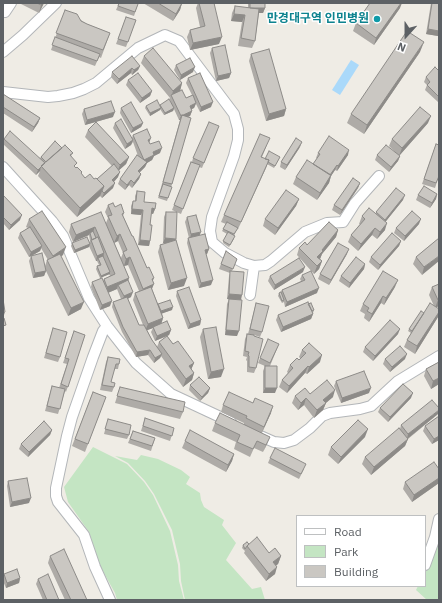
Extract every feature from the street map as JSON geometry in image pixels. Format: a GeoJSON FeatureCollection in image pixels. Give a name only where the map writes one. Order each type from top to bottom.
{"type":"FeatureCollection","features":[{"type":"Feature","properties":{"kind":"street"},"geometry":{"type":"LineString","coordinates":[[6,12],[11,3]]}},
{"type":"Feature","properties":{"kind":"street"},"geometry":{"type":"LineString","coordinates":[[3,52],[24,35],[56,3]]}},
{"type":"Feature","properties":{"kind":"street"},"geometry":{"type":"LineString","coordinates":[[3,92],[58,96],[84,90],[96,83],[138,48],[165,35],[179,41],[234,114],[238,129],[238,140],[234,156],[212,217],[210,231],[212,242],[225,253],[244,263],[254,266],[265,265],[271,262],[305,232],[327,223],[343,222],[355,203],[379,176]]}},
{"type":"Feature","properties":{"kind":"street"},"geometry":{"type":"LineString","coordinates":[[3,167],[52,221],[63,236],[89,298],[107,326],[136,363],[171,394],[274,442],[284,443],[294,440],[310,428],[322,416],[330,413],[360,410],[371,406],[398,381],[439,356]]}},
{"type":"Feature","properties":{"kind":"street"},"geometry":{"type":"LineString","coordinates":[[250,295],[254,266]]}},
{"type":"Feature","properties":{"kind":"street"},"geometry":{"type":"LineString","coordinates":[[107,326],[103,331],[72,416],[56,488],[56,496],[58,502],[84,535],[95,567],[110,600]]}},
{"type":"Feature","properties":{"kind":"street"},"geometry":{"type":"LineString","coordinates":[[426,562],[435,537],[439,519]]}},
{"type":"Feature","properties":{"kind":"green space"},"geometry":{"type":"Polygon","coordinates":[[[93,447],[127,464],[144,482],[153,495],[170,531],[184,600],[117,600],[115,593],[100,566],[89,532],[68,502],[64,487],[93,447]]]}},
{"type":"Feature","properties":{"kind":"green space"},"geometry":{"type":"Polygon","coordinates":[[[141,455],[158,459],[181,470],[190,477],[186,484],[200,493],[204,507],[224,520],[222,525],[236,543],[226,560],[252,589],[261,587],[265,600],[185,600],[181,581],[180,564],[172,530],[154,494],[145,481],[128,463],[115,456],[137,460],[141,455]]]}},
{"type":"Feature","properties":{"kind":"green space"},"geometry":{"type":"Polygon","coordinates":[[[439,537],[439,600],[427,600],[416,590],[418,587],[426,587],[426,570],[439,537]]]}},
{"type":"Feature","properties":{"kind":"water"},"geometry":{"type":"Polygon","coordinates":[[[351,60],[359,65],[340,95],[332,90],[351,60]]]}},
{"type":"Feature","properties":{"kind":"building"},"geometry":{"type":"Polygon","coordinates":[[[119,3],[138,4],[135,12],[118,6],[119,3]]]}},
{"type":"Feature","properties":{"kind":"building"},"geometry":{"type":"Polygon","coordinates":[[[158,3],[182,3],[176,14],[158,3]]]}},
{"type":"Feature","properties":{"kind":"building"},"geometry":{"type":"Polygon","coordinates":[[[199,3],[214,3],[222,37],[193,43],[190,30],[205,26],[199,3]]]}},
{"type":"Feature","properties":{"kind":"building"},"geometry":{"type":"Polygon","coordinates":[[[250,3],[265,3],[265,8],[250,8],[250,3]]]}},
{"type":"Feature","properties":{"kind":"building","name":"만경대구역 인민병원"},"geometry":{"type":"Polygon","coordinates":[[[370,3],[401,3],[376,38],[356,23],[370,3]]]}},
{"type":"Feature","properties":{"kind":"building"},"geometry":{"type":"Polygon","coordinates":[[[432,3],[439,3],[439,31],[428,29],[432,3]]]}},
{"type":"Feature","properties":{"kind":"building"},"geometry":{"type":"Polygon","coordinates":[[[235,6],[259,9],[255,41],[241,38],[245,15],[234,14],[235,6]]]}},
{"type":"Feature","properties":{"kind":"building"},"geometry":{"type":"Polygon","coordinates":[[[65,10],[77,14],[81,21],[110,33],[103,50],[56,33],[65,10]]]}},
{"type":"Feature","properties":{"kind":"building"},"geometry":{"type":"Polygon","coordinates":[[[126,17],[136,20],[128,42],[118,39],[126,17]]]}},
{"type":"Feature","properties":{"kind":"building"},"geometry":{"type":"Polygon","coordinates":[[[407,31],[424,42],[367,125],[351,114],[407,31]]]}},
{"type":"Feature","properties":{"kind":"building"},"geometry":{"type":"Polygon","coordinates":[[[55,37],[100,54],[97,61],[52,45],[55,37]]]}},
{"type":"Feature","properties":{"kind":"building"},"geometry":{"type":"Polygon","coordinates":[[[225,45],[231,73],[218,76],[212,48],[225,45]]]}},
{"type":"Feature","properties":{"kind":"building"},"geometry":{"type":"Polygon","coordinates":[[[153,48],[182,83],[173,91],[144,56],[153,48]]]}},
{"type":"Feature","properties":{"kind":"building"},"geometry":{"type":"Polygon","coordinates":[[[269,49],[286,109],[269,114],[251,54],[269,49]]]}},
{"type":"Feature","properties":{"kind":"building"},"geometry":{"type":"Polygon","coordinates":[[[132,56],[140,66],[134,70],[132,68],[119,79],[112,72],[132,56]]]}},
{"type":"Feature","properties":{"kind":"building"},"geometry":{"type":"Polygon","coordinates":[[[190,58],[195,67],[181,75],[176,65],[190,58]]]}},
{"type":"Feature","properties":{"kind":"building"},"geometry":{"type":"Polygon","coordinates":[[[435,67],[439,71],[439,97],[427,85],[430,82],[426,77],[435,67]]]}},
{"type":"Feature","properties":{"kind":"building"},"geometry":{"type":"Polygon","coordinates":[[[138,73],[152,91],[142,98],[128,80],[138,73]]]}},
{"type":"Feature","properties":{"kind":"building"},"geometry":{"type":"Polygon","coordinates":[[[200,73],[213,102],[201,107],[188,78],[200,73]]]}},
{"type":"Feature","properties":{"kind":"building"},"geometry":{"type":"Polygon","coordinates":[[[182,90],[186,98],[193,95],[196,103],[190,106],[192,111],[181,116],[171,95],[182,90]]]}},
{"type":"Feature","properties":{"kind":"building"},"geometry":{"type":"Polygon","coordinates":[[[3,94],[40,118],[34,127],[3,107],[3,94]]]}},
{"type":"Feature","properties":{"kind":"building"},"geometry":{"type":"Polygon","coordinates":[[[169,99],[174,108],[165,113],[160,105],[169,99]]]}},
{"type":"Feature","properties":{"kind":"building"},"geometry":{"type":"Polygon","coordinates":[[[157,100],[161,108],[150,113],[146,106],[157,100]]]}},
{"type":"Feature","properties":{"kind":"building"},"geometry":{"type":"Polygon","coordinates":[[[111,101],[115,112],[87,120],[84,109],[111,101]]]}},
{"type":"Feature","properties":{"kind":"building"},"geometry":{"type":"Polygon","coordinates":[[[131,102],[143,123],[133,128],[121,108],[131,102]]]}},
{"type":"Feature","properties":{"kind":"building"},"geometry":{"type":"Polygon","coordinates":[[[420,107],[431,116],[402,148],[392,139],[420,107]]]}},
{"type":"Feature","properties":{"kind":"building"},"geometry":{"type":"Polygon","coordinates":[[[182,115],[191,118],[172,184],[163,182],[182,115]]]}},
{"type":"Feature","properties":{"kind":"building"},"geometry":{"type":"Polygon","coordinates":[[[121,119],[133,140],[127,144],[115,123],[121,119]]]}},
{"type":"Feature","properties":{"kind":"building"},"geometry":{"type":"Polygon","coordinates":[[[96,122],[129,157],[120,165],[88,130],[96,122]]]}},
{"type":"Feature","properties":{"kind":"building"},"geometry":{"type":"Polygon","coordinates":[[[209,122],[219,126],[204,163],[193,158],[209,122]]]}},
{"type":"Feature","properties":{"kind":"building"},"geometry":{"type":"Polygon","coordinates":[[[147,129],[151,138],[148,140],[150,144],[159,141],[162,148],[153,152],[154,155],[144,160],[133,135],[147,129]]]}},
{"type":"Feature","properties":{"kind":"building"},"geometry":{"type":"Polygon","coordinates":[[[10,131],[45,163],[38,170],[4,139],[10,131]]]}},
{"type":"Feature","properties":{"kind":"building"},"geometry":{"type":"Polygon","coordinates":[[[260,134],[270,138],[261,157],[269,160],[241,222],[224,215],[260,134]]]}},
{"type":"Feature","properties":{"kind":"building"},"geometry":{"type":"Polygon","coordinates":[[[329,136],[349,150],[330,175],[313,164],[329,136]]]}},
{"type":"Feature","properties":{"kind":"building"},"geometry":{"type":"Polygon","coordinates":[[[296,138],[302,142],[287,165],[281,162],[296,138]]]}},
{"type":"Feature","properties":{"kind":"building"},"geometry":{"type":"Polygon","coordinates":[[[55,141],[62,148],[46,162],[41,157],[55,141]]]}},
{"type":"Feature","properties":{"kind":"building"},"geometry":{"type":"Polygon","coordinates":[[[436,144],[439,145],[439,176],[436,183],[424,179],[436,144]]]}},
{"type":"Feature","properties":{"kind":"building"},"geometry":{"type":"Polygon","coordinates":[[[65,145],[73,153],[70,155],[77,163],[74,166],[82,172],[81,173],[85,178],[90,174],[104,186],[80,208],[41,166],[65,145]]]}},
{"type":"Feature","properties":{"kind":"building"},"geometry":{"type":"Polygon","coordinates":[[[386,145],[400,156],[391,167],[377,155],[386,145]]]}},
{"type":"Feature","properties":{"kind":"building"},"geometry":{"type":"Polygon","coordinates":[[[269,151],[280,157],[275,166],[268,162],[269,160],[265,159],[269,151]]]}},
{"type":"Feature","properties":{"kind":"building"},"geometry":{"type":"Polygon","coordinates":[[[137,155],[147,162],[138,171],[141,174],[134,183],[131,180],[127,185],[120,179],[137,155]]]}},
{"type":"Feature","properties":{"kind":"building"},"geometry":{"type":"Polygon","coordinates":[[[307,160],[331,175],[320,193],[296,177],[307,160]]]}},
{"type":"Feature","properties":{"kind":"building"},"geometry":{"type":"Polygon","coordinates":[[[191,162],[200,165],[183,209],[174,205],[191,162]]]}},
{"type":"Feature","properties":{"kind":"building"},"geometry":{"type":"Polygon","coordinates":[[[114,164],[120,172],[112,180],[115,183],[104,193],[102,191],[104,186],[97,179],[114,164]]]}},
{"type":"Feature","properties":{"kind":"building"},"geometry":{"type":"Polygon","coordinates":[[[353,178],[360,183],[342,210],[334,205],[353,178]]]}},
{"type":"Feature","properties":{"kind":"building"},"geometry":{"type":"Polygon","coordinates":[[[163,184],[172,187],[168,198],[159,196],[163,184]]]}},
{"type":"Feature","properties":{"kind":"building"},"geometry":{"type":"Polygon","coordinates":[[[424,186],[437,194],[432,203],[418,195],[424,186]]]}},
{"type":"Feature","properties":{"kind":"building"},"geometry":{"type":"Polygon","coordinates":[[[396,188],[405,195],[385,220],[376,212],[396,188]]]}},
{"type":"Feature","properties":{"kind":"building"},"geometry":{"type":"Polygon","coordinates":[[[286,190],[299,199],[278,228],[265,219],[286,190]]]}},
{"type":"Feature","properties":{"kind":"building"},"geometry":{"type":"Polygon","coordinates":[[[137,191],[145,192],[144,202],[156,203],[155,209],[152,208],[150,241],[140,240],[143,210],[132,209],[133,201],[136,201],[137,191]]]}},
{"type":"Feature","properties":{"kind":"building"},"geometry":{"type":"Polygon","coordinates":[[[3,195],[22,215],[11,225],[3,217],[3,195]]]}},
{"type":"Feature","properties":{"kind":"building"},"geometry":{"type":"Polygon","coordinates":[[[113,203],[115,207],[121,204],[124,213],[122,214],[147,268],[149,267],[154,278],[152,279],[154,284],[143,289],[130,257],[126,259],[123,252],[127,250],[120,234],[117,236],[108,216],[112,215],[108,205],[113,203]]]}},
{"type":"Feature","properties":{"kind":"building"},"geometry":{"type":"Polygon","coordinates":[[[369,208],[387,223],[380,232],[375,228],[361,244],[351,235],[365,219],[362,216],[369,208]]]}},
{"type":"Feature","properties":{"kind":"building"},"geometry":{"type":"Polygon","coordinates":[[[42,211],[66,247],[53,256],[29,219],[42,211]]]}},
{"type":"Feature","properties":{"kind":"building"},"geometry":{"type":"Polygon","coordinates":[[[412,211],[421,219],[405,236],[396,228],[412,211]]]}},
{"type":"Feature","properties":{"kind":"building"},"geometry":{"type":"Polygon","coordinates":[[[101,212],[129,278],[107,287],[104,279],[115,274],[95,227],[76,235],[71,224],[101,212]]]}},
{"type":"Feature","properties":{"kind":"building"},"geometry":{"type":"Polygon","coordinates":[[[166,212],[177,212],[176,239],[165,238],[166,212]]]}},
{"type":"Feature","properties":{"kind":"building"},"geometry":{"type":"Polygon","coordinates":[[[196,215],[201,232],[191,234],[187,217],[196,215]]]}},
{"type":"Feature","properties":{"kind":"building"},"geometry":{"type":"Polygon","coordinates":[[[227,222],[238,228],[234,234],[223,229],[227,222]]]}},
{"type":"Feature","properties":{"kind":"building"},"geometry":{"type":"Polygon","coordinates":[[[329,222],[338,230],[317,257],[322,261],[317,266],[299,248],[305,242],[307,245],[329,222]]]}},
{"type":"Feature","properties":{"kind":"building"},"geometry":{"type":"Polygon","coordinates":[[[30,227],[42,246],[31,252],[20,233],[30,227]]]}},
{"type":"Feature","properties":{"kind":"building"},"geometry":{"type":"Polygon","coordinates":[[[93,231],[96,238],[92,240],[90,233],[93,231]]]}},
{"type":"Feature","properties":{"kind":"building"},"geometry":{"type":"Polygon","coordinates":[[[228,232],[235,236],[230,245],[223,241],[228,232]]]}},
{"type":"Feature","properties":{"kind":"building"},"geometry":{"type":"Polygon","coordinates":[[[392,233],[401,241],[380,265],[371,257],[392,233]]]}},
{"type":"Feature","properties":{"kind":"building"},"geometry":{"type":"Polygon","coordinates":[[[205,234],[209,249],[205,250],[213,280],[201,283],[188,238],[205,234]]]}},
{"type":"Feature","properties":{"kind":"building"},"geometry":{"type":"Polygon","coordinates":[[[87,237],[90,244],[75,250],[72,243],[87,237]]]}},
{"type":"Feature","properties":{"kind":"building"},"geometry":{"type":"Polygon","coordinates":[[[98,237],[104,253],[97,256],[91,240],[98,237]]]}},
{"type":"Feature","properties":{"kind":"building"},"geometry":{"type":"Polygon","coordinates":[[[439,238],[439,256],[424,267],[416,257],[439,238]]]}},
{"type":"Feature","properties":{"kind":"building"},"geometry":{"type":"Polygon","coordinates":[[[176,240],[187,278],[171,283],[160,245],[176,240]]]}},
{"type":"Feature","properties":{"kind":"building"},"geometry":{"type":"Polygon","coordinates":[[[338,243],[349,249],[331,280],[320,274],[338,243]]]}},
{"type":"Feature","properties":{"kind":"building"},"geometry":{"type":"Polygon","coordinates":[[[226,251],[237,259],[233,269],[221,264],[226,251]]]}},
{"type":"Feature","properties":{"kind":"building"},"geometry":{"type":"Polygon","coordinates":[[[42,253],[46,271],[35,273],[31,256],[42,253]]]}},
{"type":"Feature","properties":{"kind":"building"},"geometry":{"type":"Polygon","coordinates":[[[60,254],[84,302],[71,308],[47,260],[60,254]]]}},
{"type":"Feature","properties":{"kind":"building"},"geometry":{"type":"Polygon","coordinates":[[[103,256],[110,272],[101,276],[97,266],[101,265],[98,258],[103,256]]]}},
{"type":"Feature","properties":{"kind":"building"},"geometry":{"type":"Polygon","coordinates":[[[356,257],[365,264],[350,283],[341,276],[356,257]]]}},
{"type":"Feature","properties":{"kind":"building"},"geometry":{"type":"Polygon","coordinates":[[[299,258],[305,267],[275,285],[270,276],[299,258]]]}},
{"type":"Feature","properties":{"kind":"building"},"geometry":{"type":"Polygon","coordinates":[[[230,271],[244,272],[242,295],[229,294],[230,271]]]}},
{"type":"Feature","properties":{"kind":"building"},"geometry":{"type":"Polygon","coordinates":[[[311,271],[319,288],[287,302],[282,290],[305,280],[302,275],[311,271]]]}},
{"type":"Feature","properties":{"kind":"building"},"geometry":{"type":"Polygon","coordinates":[[[383,271],[398,280],[386,298],[383,296],[372,314],[367,311],[369,308],[363,304],[383,271]]]}},
{"type":"Feature","properties":{"kind":"building"},"geometry":{"type":"Polygon","coordinates":[[[102,278],[112,301],[102,305],[92,282],[102,278]]]}},
{"type":"Feature","properties":{"kind":"building"},"geometry":{"type":"Polygon","coordinates":[[[128,280],[133,292],[124,296],[118,285],[128,280]]]}},
{"type":"Feature","properties":{"kind":"building"},"geometry":{"type":"Polygon","coordinates":[[[439,284],[439,300],[438,300],[432,287],[439,284]]]}},
{"type":"Feature","properties":{"kind":"building"},"geometry":{"type":"Polygon","coordinates":[[[151,287],[163,318],[148,324],[135,293],[151,287]]]}},
{"type":"Feature","properties":{"kind":"building"},"geometry":{"type":"Polygon","coordinates":[[[189,287],[201,320],[190,324],[177,291],[189,287]]]}},
{"type":"Feature","properties":{"kind":"building"},"geometry":{"type":"Polygon","coordinates":[[[281,292],[284,300],[282,301],[279,293],[281,292]]]}},
{"type":"Feature","properties":{"kind":"building"},"geometry":{"type":"Polygon","coordinates":[[[127,297],[139,325],[144,325],[162,354],[155,358],[150,350],[137,352],[123,327],[113,302],[127,297]]]}},
{"type":"Feature","properties":{"kind":"building"},"geometry":{"type":"Polygon","coordinates":[[[3,299],[5,312],[3,313],[3,299]]]}},
{"type":"Feature","properties":{"kind":"building"},"geometry":{"type":"Polygon","coordinates":[[[229,299],[242,300],[239,331],[226,330],[229,299]]]}},
{"type":"Feature","properties":{"kind":"building"},"geometry":{"type":"Polygon","coordinates":[[[170,300],[173,307],[161,311],[158,304],[170,300]]]}},
{"type":"Feature","properties":{"kind":"building"},"geometry":{"type":"Polygon","coordinates":[[[308,302],[313,314],[283,327],[278,315],[308,302]]]}},
{"type":"Feature","properties":{"kind":"building"},"geometry":{"type":"Polygon","coordinates":[[[256,303],[269,306],[262,332],[250,329],[256,303]]]}},
{"type":"Feature","properties":{"kind":"building"},"geometry":{"type":"Polygon","coordinates":[[[311,303],[314,310],[312,311],[308,304],[311,303]]]}},
{"type":"Feature","properties":{"kind":"building"},"geometry":{"type":"Polygon","coordinates":[[[430,303],[439,309],[439,312],[417,346],[407,340],[430,303]]]}},
{"type":"Feature","properties":{"kind":"building"},"geometry":{"type":"Polygon","coordinates":[[[421,311],[424,313],[412,331],[409,329],[421,311]]]}},
{"type":"Feature","properties":{"kind":"building"},"geometry":{"type":"Polygon","coordinates":[[[3,318],[6,325],[3,326],[3,318]]]}},
{"type":"Feature","properties":{"kind":"building"},"geometry":{"type":"Polygon","coordinates":[[[390,320],[400,329],[375,356],[365,347],[390,320]]]}},
{"type":"Feature","properties":{"kind":"building"},"geometry":{"type":"Polygon","coordinates":[[[167,321],[171,330],[157,336],[153,327],[167,321]]]}},
{"type":"Feature","properties":{"kind":"building"},"geometry":{"type":"Polygon","coordinates":[[[216,327],[224,369],[211,372],[203,329],[216,327]]]}},
{"type":"Feature","properties":{"kind":"building"},"geometry":{"type":"Polygon","coordinates":[[[53,328],[67,332],[60,357],[46,353],[53,328]]]}},
{"type":"Feature","properties":{"kind":"building"},"geometry":{"type":"Polygon","coordinates":[[[74,331],[85,335],[68,387],[61,384],[69,359],[65,358],[74,331]]]}},
{"type":"Feature","properties":{"kind":"building"},"geometry":{"type":"Polygon","coordinates":[[[247,334],[263,339],[256,368],[249,367],[249,352],[245,351],[247,334]]]}},
{"type":"Feature","properties":{"kind":"building"},"geometry":{"type":"Polygon","coordinates":[[[167,336],[173,344],[178,341],[194,363],[189,366],[194,373],[186,379],[159,342],[167,336]]]}},
{"type":"Feature","properties":{"kind":"building"},"geometry":{"type":"Polygon","coordinates":[[[268,339],[279,344],[270,363],[260,358],[268,339]]]}},
{"type":"Feature","properties":{"kind":"building"},"geometry":{"type":"Polygon","coordinates":[[[309,343],[322,355],[309,367],[308,366],[289,386],[282,380],[293,368],[290,365],[297,358],[299,360],[306,353],[302,350],[309,343]]]}},
{"type":"Feature","properties":{"kind":"building"},"geometry":{"type":"Polygon","coordinates":[[[400,346],[407,354],[392,367],[385,359],[400,346]]]}},
{"type":"Feature","properties":{"kind":"building"},"geometry":{"type":"Polygon","coordinates":[[[108,357],[120,359],[119,364],[116,364],[111,382],[115,383],[114,387],[102,385],[108,357]]]}},
{"type":"Feature","properties":{"kind":"building"},"geometry":{"type":"Polygon","coordinates":[[[439,362],[439,378],[433,381],[426,369],[439,362]]]}},
{"type":"Feature","properties":{"kind":"building"},"geometry":{"type":"Polygon","coordinates":[[[265,366],[277,366],[277,388],[265,388],[265,366]]]}},
{"type":"Feature","properties":{"kind":"building"},"geometry":{"type":"Polygon","coordinates":[[[364,371],[371,388],[342,398],[336,381],[364,371]]]}},
{"type":"Feature","properties":{"kind":"building"},"geometry":{"type":"Polygon","coordinates":[[[199,377],[210,388],[202,397],[190,385],[199,377]]]}},
{"type":"Feature","properties":{"kind":"building"},"geometry":{"type":"Polygon","coordinates":[[[327,380],[335,390],[323,400],[326,403],[317,410],[306,398],[301,403],[295,396],[305,388],[310,394],[327,380]]]}},
{"type":"Feature","properties":{"kind":"building"},"geometry":{"type":"Polygon","coordinates":[[[403,384],[413,393],[390,417],[380,408],[403,384]]]}},
{"type":"Feature","properties":{"kind":"building"},"geometry":{"type":"Polygon","coordinates":[[[52,386],[65,389],[60,409],[47,406],[52,386]]]}},
{"type":"Feature","properties":{"kind":"building"},"geometry":{"type":"Polygon","coordinates":[[[120,387],[185,402],[183,412],[117,396],[120,387]]]}},
{"type":"Feature","properties":{"kind":"building"},"geometry":{"type":"Polygon","coordinates":[[[93,392],[106,397],[88,444],[75,439],[93,392]]]}},
{"type":"Feature","properties":{"kind":"building"},"geometry":{"type":"Polygon","coordinates":[[[229,392],[253,403],[255,398],[273,406],[264,427],[246,418],[247,416],[223,405],[229,392]]]}},
{"type":"Feature","properties":{"kind":"building"},"geometry":{"type":"Polygon","coordinates":[[[432,400],[439,410],[408,434],[401,425],[432,400]]]}},
{"type":"Feature","properties":{"kind":"building"},"geometry":{"type":"Polygon","coordinates":[[[220,413],[270,437],[266,445],[257,441],[253,449],[237,442],[240,435],[215,423],[220,413]]]}},
{"type":"Feature","properties":{"kind":"building"},"geometry":{"type":"Polygon","coordinates":[[[439,416],[439,436],[434,439],[425,426],[439,416]]]}},
{"type":"Feature","properties":{"kind":"building"},"geometry":{"type":"Polygon","coordinates":[[[145,418],[174,428],[172,436],[143,426],[145,418]]]}},
{"type":"Feature","properties":{"kind":"building"},"geometry":{"type":"Polygon","coordinates":[[[108,419],[131,425],[129,435],[105,429],[108,419]]]}},
{"type":"Feature","properties":{"kind":"building"},"geometry":{"type":"Polygon","coordinates":[[[358,420],[368,429],[341,457],[331,447],[358,420]]]}},
{"type":"Feature","properties":{"kind":"building"},"geometry":{"type":"Polygon","coordinates":[[[44,421],[52,430],[29,452],[21,444],[44,421]]]}},
{"type":"Feature","properties":{"kind":"building"},"geometry":{"type":"Polygon","coordinates":[[[399,428],[408,439],[374,467],[365,457],[399,428]]]}},
{"type":"Feature","properties":{"kind":"building"},"geometry":{"type":"Polygon","coordinates":[[[190,430],[234,454],[228,465],[185,441],[190,430]]]}},
{"type":"Feature","properties":{"kind":"building"},"geometry":{"type":"Polygon","coordinates":[[[133,431],[155,438],[152,446],[130,439],[133,431]]]}},
{"type":"Feature","properties":{"kind":"building"},"geometry":{"type":"Polygon","coordinates":[[[275,448],[306,464],[301,474],[270,458],[275,448]]]}},
{"type":"Feature","properties":{"kind":"building"},"geometry":{"type":"Polygon","coordinates":[[[434,462],[439,469],[439,478],[414,495],[405,482],[434,462]]]}},
{"type":"Feature","properties":{"kind":"building"},"geometry":{"type":"Polygon","coordinates":[[[27,478],[31,498],[12,502],[8,481],[27,478]]]}},
{"type":"Feature","properties":{"kind":"building"},"geometry":{"type":"Polygon","coordinates":[[[257,537],[269,553],[275,548],[281,556],[273,562],[277,567],[269,574],[247,546],[257,537]]]}},
{"type":"Feature","properties":{"kind":"building"},"geometry":{"type":"Polygon","coordinates":[[[247,542],[249,544],[245,549],[243,545],[247,542]]]}},
{"type":"Feature","properties":{"kind":"building"},"geometry":{"type":"Polygon","coordinates":[[[64,549],[87,600],[71,600],[50,556],[64,549]]]}},
{"type":"Feature","properties":{"kind":"building"},"geometry":{"type":"Polygon","coordinates":[[[17,569],[20,578],[7,583],[4,574],[17,569]]]}},
{"type":"Feature","properties":{"kind":"building"},"geometry":{"type":"Polygon","coordinates":[[[48,574],[59,600],[47,600],[38,579],[48,574]]]}},
{"type":"Feature","properties":{"kind":"place","name":"만경대구역 인민병원"},"geometry":{"type":"Point","coordinates":[377,19]}}]}
